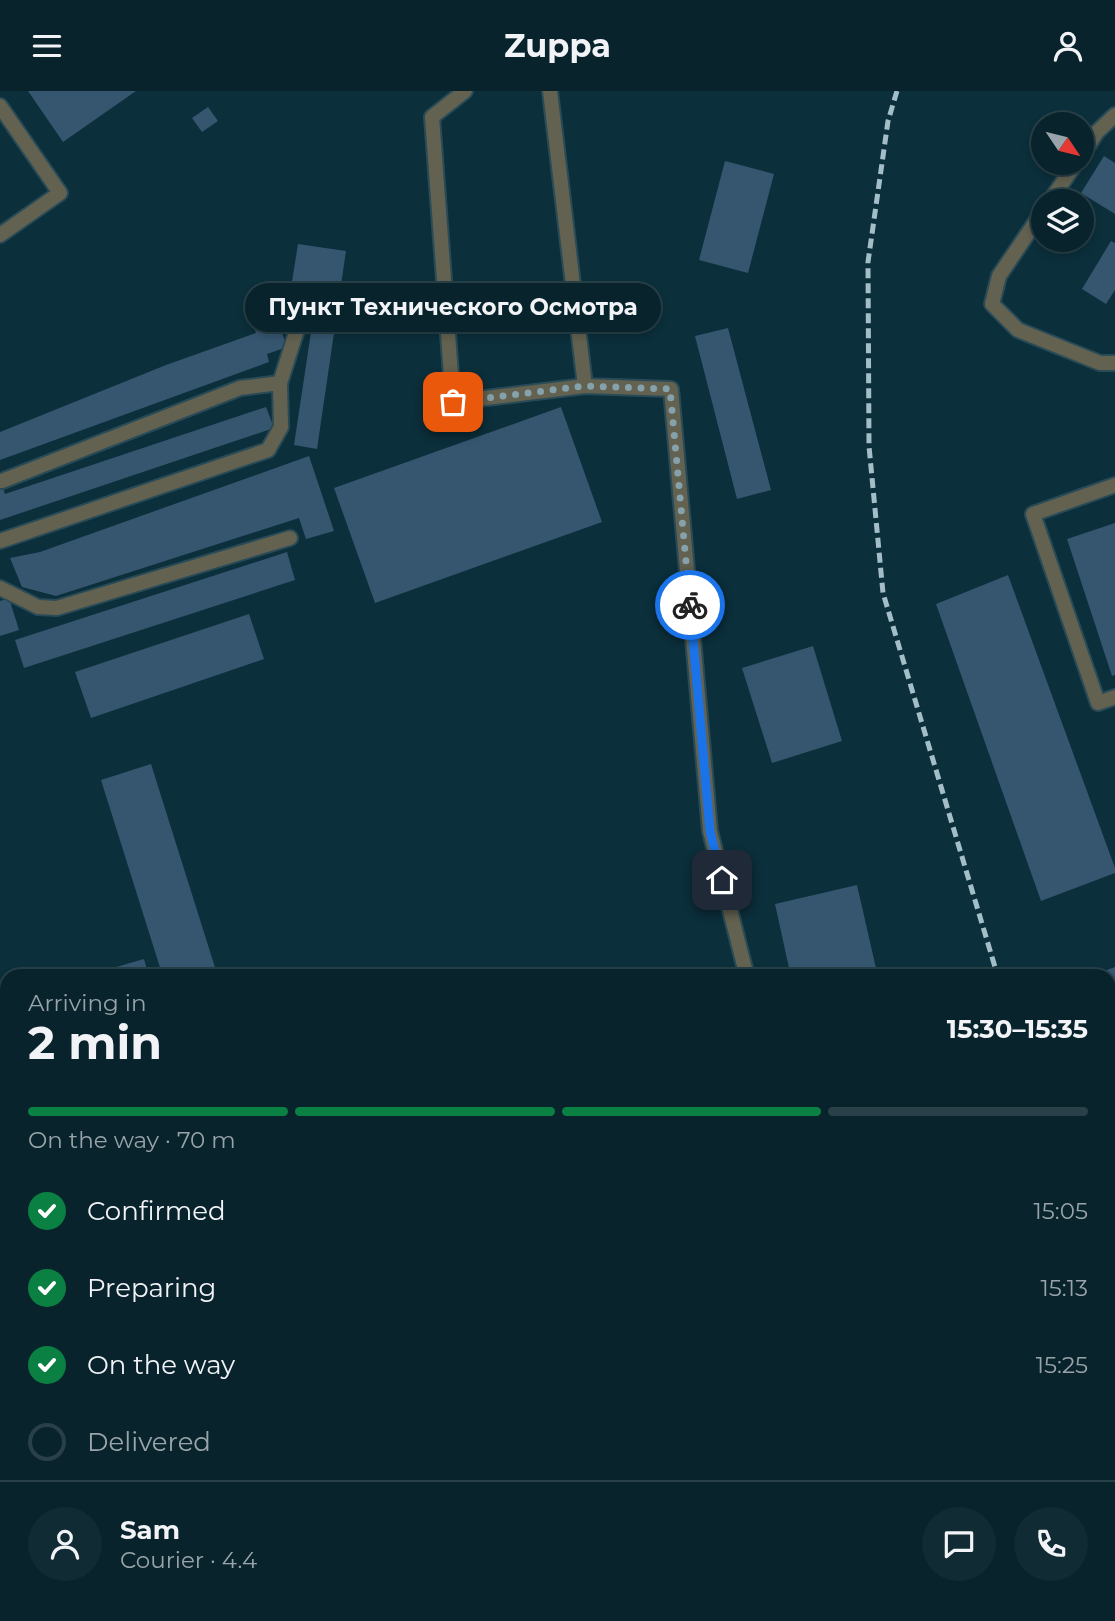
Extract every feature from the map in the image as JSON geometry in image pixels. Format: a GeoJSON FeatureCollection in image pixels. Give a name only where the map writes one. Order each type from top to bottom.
{"type":"FeatureCollection","features":[{"type":"Feature","properties":{"kind":"lane"},"geometry":{"type":"LineString","coordinates":[[465,91],[432,117],[453,402],[585,386],[670,389],[710,831],[745,969]]}},
{"type":"Feature","properties":{"kind":"lane"},"geometry":{"type":"LineString","coordinates":[[550,91],[585,386]]}},
{"type":"Feature","properties":{"kind":"lane"},"geometry":{"type":"LineString","coordinates":[[0,106],[60,193],[0,235]]}},
{"type":"Feature","properties":{"kind":"lane"},"geometry":{"type":"LineString","coordinates":[[1094,137],[1115,115]]}},
{"type":"Feature","properties":{"kind":"lane"},"geometry":{"type":"LineString","coordinates":[[1031,229],[999,276],[992,304],[1018,330],[1100,363],[1115,363]]}},
{"type":"Feature","properties":{"kind":"lane"},"geometry":{"type":"LineString","coordinates":[[0,541],[268,450],[281,427],[280,383],[302,314]]}},
{"type":"Feature","properties":{"kind":"lane"},"geometry":{"type":"LineString","coordinates":[[2,481],[240,388],[280,383]]}},
{"type":"Feature","properties":{"kind":"lane"},"geometry":{"type":"LineString","coordinates":[[1115,485],[1033,514],[1098,703],[1115,697]]}},
{"type":"Feature","properties":{"kind":"lane"},"geometry":{"type":"LineString","coordinates":[[0,588],[38,607],[57,608],[290,538]]}},
{"type":"Feature","properties":{"kind":"building"},"geometry":{"type":"Polygon","coordinates":[[[28,91],[136,91],[63,142],[28,91]]]}},
{"type":"Feature","properties":{"kind":"building"},"geometry":{"type":"Polygon","coordinates":[[[208,107],[218,121],[202,132],[192,118],[208,107]]]}},
{"type":"Feature","properties":{"kind":"building"},"geometry":{"type":"Polygon","coordinates":[[[1104,156],[1115,163],[1115,214],[1094,201],[1094,189],[1083,189],[1104,156]]]}},
{"type":"Feature","properties":{"kind":"building"},"geometry":{"type":"Polygon","coordinates":[[[725,161],[774,174],[748,273],[699,260],[725,161]]]}},
{"type":"Feature","properties":{"kind":"building"},"geometry":{"type":"Polygon","coordinates":[[[1111,241],[1115,243],[1115,290],[1106,304],[1082,289],[1111,241]]]}},
{"type":"Feature","properties":{"kind":"building"},"geometry":{"type":"Polygon","coordinates":[[[298,244],[346,251],[317,449],[294,445],[317,292],[291,288],[298,244]]]}},
{"type":"Feature","properties":{"kind":"building"},"geometry":{"type":"Polygon","coordinates":[[[277,319],[287,347],[267,354],[269,362],[0,460],[0,432],[166,365],[256,333],[254,327],[277,319]]]}},
{"type":"Feature","properties":{"kind":"building"},"geometry":{"type":"Polygon","coordinates":[[[728,328],[771,490],[737,499],[695,336],[728,328]]]}},
{"type":"Feature","properties":{"kind":"building"},"geometry":{"type":"Polygon","coordinates":[[[266,407],[274,428],[0,520],[0,480],[5,494],[266,407]]]}},
{"type":"Feature","properties":{"kind":"building"},"geometry":{"type":"Polygon","coordinates":[[[561,407],[602,522],[375,603],[334,488],[561,407]]]}},
{"type":"Feature","properties":{"kind":"building"},"geometry":{"type":"Polygon","coordinates":[[[309,456],[334,531],[306,539],[299,518],[56,596],[22,587],[10,558],[40,552],[309,456]]]}},
{"type":"Feature","properties":{"kind":"building"},"geometry":{"type":"Polygon","coordinates":[[[1115,523],[1115,675],[1112,676],[1067,539],[1115,523]]]}},
{"type":"Feature","properties":{"kind":"building"},"geometry":{"type":"Polygon","coordinates":[[[287,552],[295,580],[24,668],[15,640],[287,552]]]}},
{"type":"Feature","properties":{"kind":"building"},"geometry":{"type":"Polygon","coordinates":[[[1008,575],[1115,868],[1115,873],[1041,901],[936,604],[1008,575]]]}},
{"type":"Feature","properties":{"kind":"building"},"geometry":{"type":"Polygon","coordinates":[[[9,598],[19,630],[0,636],[0,601],[9,598]]]}},
{"type":"Feature","properties":{"kind":"building"},"geometry":{"type":"Polygon","coordinates":[[[249,614],[264,659],[91,718],[75,672],[249,614]]]}},
{"type":"Feature","properties":{"kind":"building"},"geometry":{"type":"Polygon","coordinates":[[[813,646],[842,741],[772,763],[742,668],[813,646]]]}},
{"type":"Feature","properties":{"kind":"building"},"geometry":{"type":"Polygon","coordinates":[[[151,764],[215,969],[160,969],[101,780],[151,764]]]}},
{"type":"Feature","properties":{"kind":"building"},"geometry":{"type":"Polygon","coordinates":[[[857,885],[876,969],[789,969],[775,904],[857,885]]]}},
{"type":"Feature","properties":{"kind":"building"},"geometry":{"type":"Polygon","coordinates":[[[144,959],[147,969],[109,969],[144,959]]]}},
{"type":"Feature","properties":{"kind":"railway"},"geometry":{"type":"LineString","coordinates":[[897,91],[888,121],[868,262],[869,446],[883,593],[996,969]]}},
{"type":"Feature","properties":{"kind":"way so far"},"geometry":{"type":"LineString","coordinates":[[453,402],[585,386],[670,389],[690,605]]}},
{"type":"Feature","properties":{"kind":"place","name":"Пункт Технического Осмотра"},"geometry":{"type":"Point","coordinates":[453,402]}},
{"type":"Feature","properties":{"kind":"route"},"geometry":{"type":"LineString","coordinates":[[690,605],[710,831],[722,880]]}}]}
